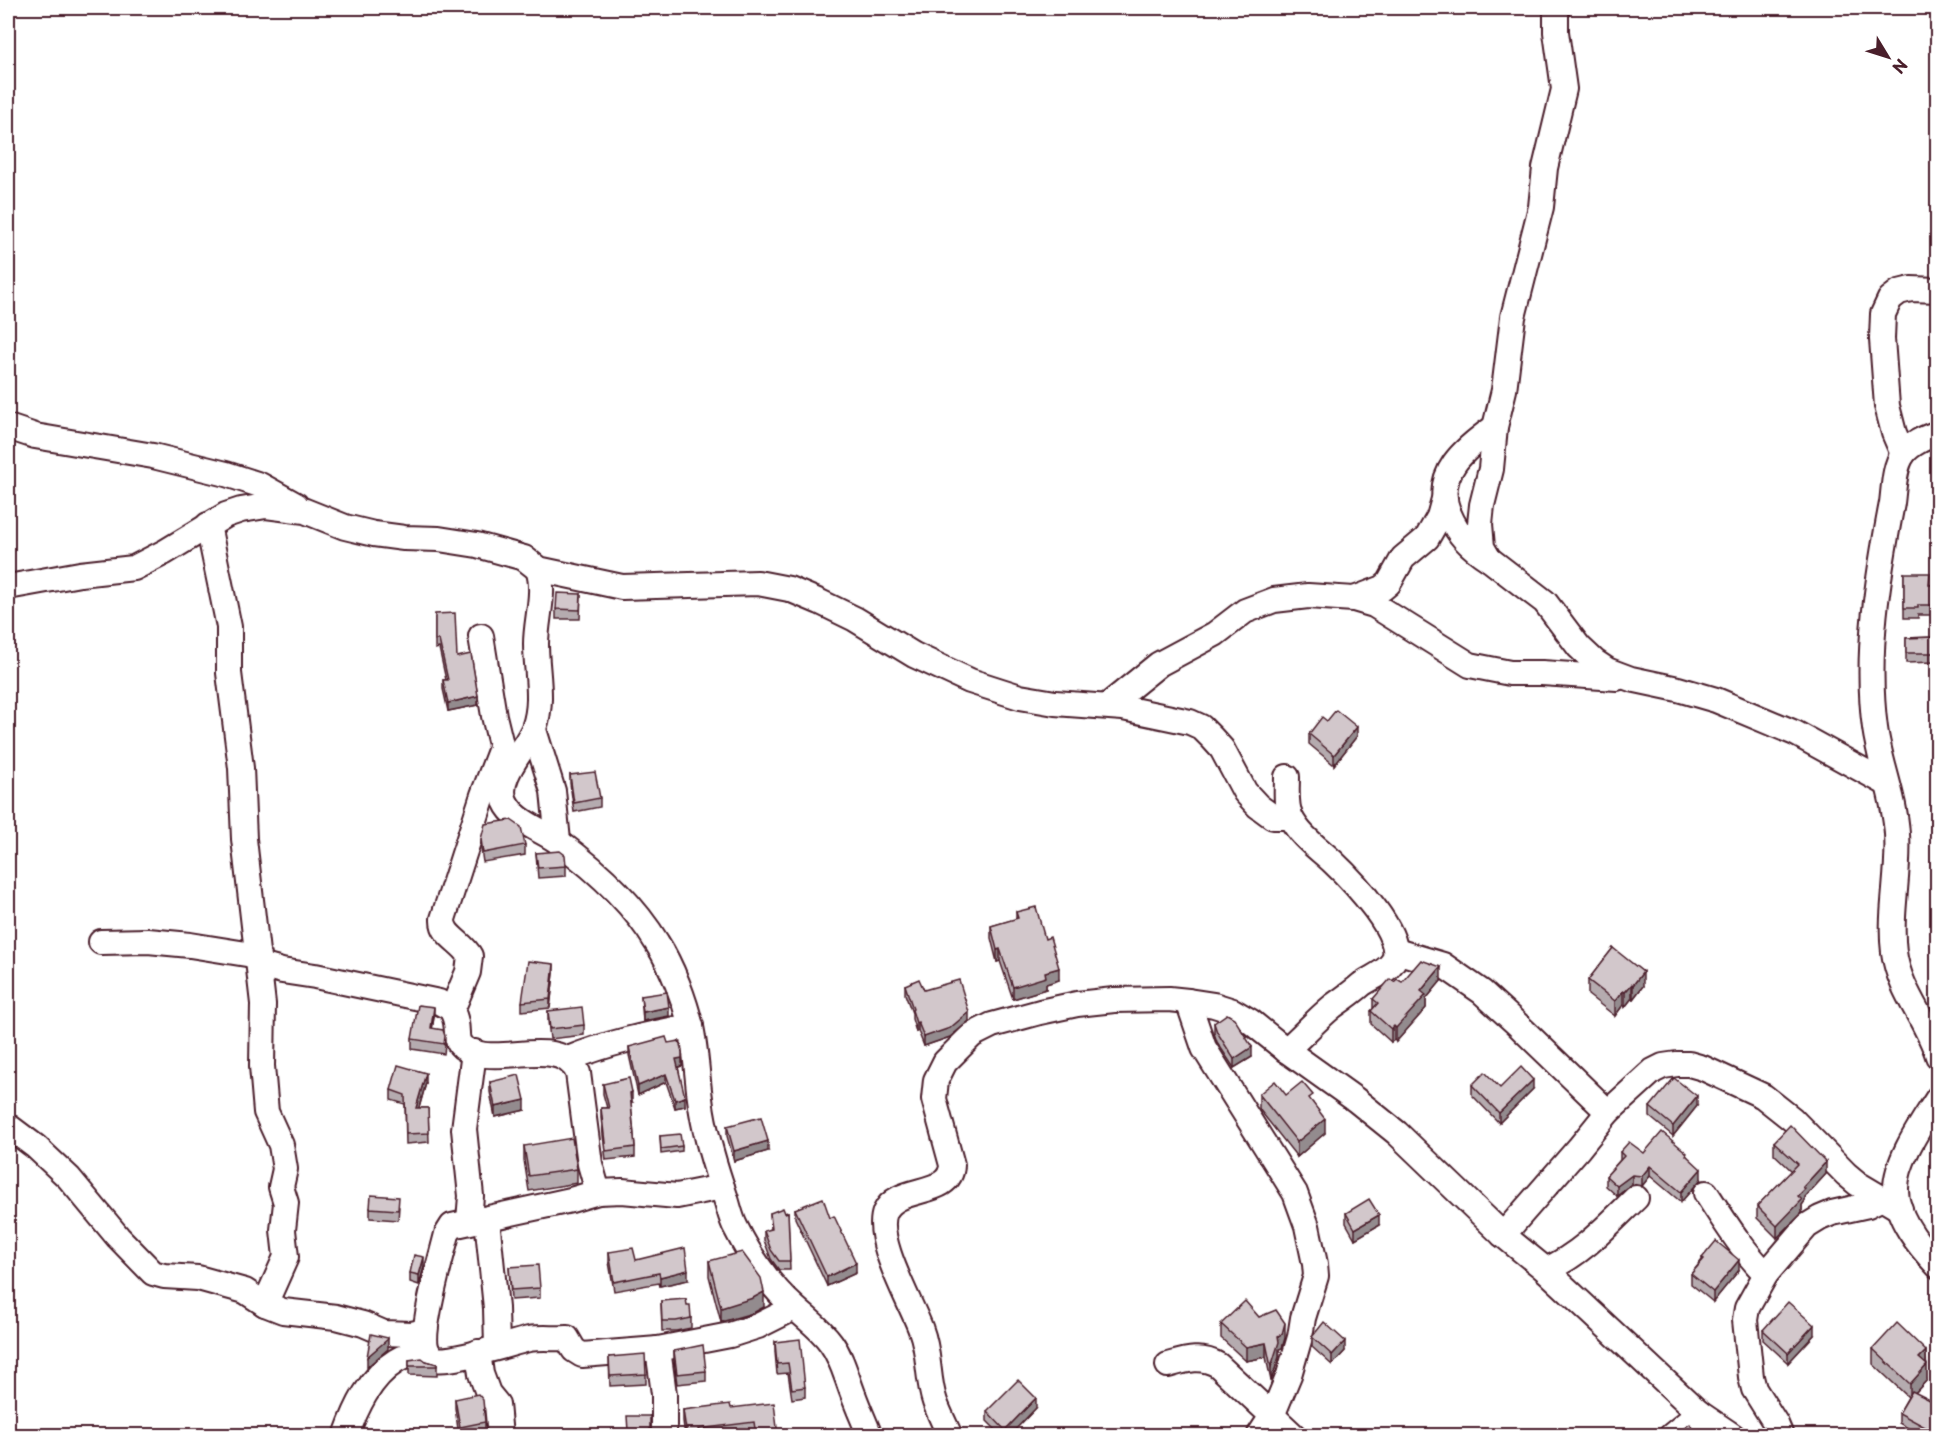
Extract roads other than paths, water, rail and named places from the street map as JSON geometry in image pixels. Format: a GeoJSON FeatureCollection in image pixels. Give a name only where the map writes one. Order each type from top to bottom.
{"type":"FeatureCollection","features":[{"type":"Feature","properties":{"kind":"street"},"geometry":{"type":"LineString","coordinates":[[1489,559],[1482,547],[1480,524],[1482,505],[1491,469],[1495,427],[1504,390],[1513,316],[1539,215],[1548,154],[1555,132],[1563,88],[1556,32],[1556,8]]}},
{"type":"Feature","properties":{"kind":"street"},"geometry":{"type":"LineString","coordinates":[[1903,454],[1894,433],[1887,406],[1882,339],[1883,314],[1890,299],[1899,292],[1911,289],[1938,290]]}},
{"type":"Feature","properties":{"kind":"street"},"geometry":{"type":"LineString","coordinates":[[8,427],[35,436],[153,456],[226,474],[260,485],[290,500],[305,511]]}},
{"type":"Feature","properties":{"kind":"street"},"geometry":{"type":"LineString","coordinates":[[1354,599],[1383,588],[1389,583],[1404,558],[1427,538],[1439,517],[1448,476],[1460,456],[1475,441],[1495,427]]}},
{"type":"Feature","properties":{"kind":"street"},"geometry":{"type":"LineString","coordinates":[[1938,434],[1917,442],[1903,454],[1897,473],[1884,547],[1873,639],[1872,685],[1875,728],[1886,783],[1895,812],[1898,837],[1893,910],[1894,953],[1900,975],[1938,1056]]}},
{"type":"Feature","properties":{"kind":"street"},"geometry":{"type":"LineString","coordinates":[[1444,499],[1453,524],[1468,545],[1545,602],[1579,647],[1595,662],[1607,670],[1631,679]]}},
{"type":"Feature","properties":{"kind":"street"},"geometry":{"type":"LineString","coordinates":[[8,587],[80,574],[134,568],[226,515],[255,508],[283,507],[305,511],[345,527],[374,534],[439,539],[477,545],[524,558],[538,569],[622,587],[758,583],[789,589],[855,619],[914,655],[970,681],[1020,697],[1055,703],[1107,706],[1190,722],[1201,727],[1222,749],[1245,792],[1258,806],[1273,817],[1290,817]]}},
{"type":"Feature","properties":{"kind":"street"},"geometry":{"type":"LineString","coordinates":[[208,525],[229,627],[229,673],[241,768],[244,839],[263,1004],[262,1066],[266,1112],[279,1140],[285,1169],[281,1187],[286,1203],[283,1230],[287,1251],[265,1304]]}},
{"type":"Feature","properties":{"kind":"street"},"geometry":{"type":"LineString","coordinates":[[538,569],[541,582],[536,641],[539,684],[537,718],[534,730],[508,772],[503,791],[505,800],[510,809],[538,831],[558,841],[620,895],[642,919],[660,947],[676,981],[691,1026],[702,1110],[711,1153],[735,1226],[767,1276],[794,1308],[811,1320],[831,1343],[840,1359],[870,1436]]}},
{"type":"Feature","properties":{"kind":"street"},"geometry":{"type":"LineString","coordinates":[[1107,706],[1159,664],[1215,634],[1245,611],[1274,600],[1294,597],[1354,599],[1374,606],[1470,665],[1510,673],[1631,679],[1678,689],[1716,700],[1795,733],[1886,783]]}},
{"type":"Feature","properties":{"kind":"street"},"geometry":{"type":"LineString","coordinates":[[480,636],[501,748],[508,772]]}},
{"type":"Feature","properties":{"kind":"street"},"geometry":{"type":"LineString","coordinates":[[534,730],[553,791],[558,841]]}},
{"type":"Feature","properties":{"kind":"street"},"geometry":{"type":"LineString","coordinates":[[452,1010],[468,972],[470,956],[443,927],[443,919],[483,795],[501,748]]}},
{"type":"Feature","properties":{"kind":"street"},"geometry":{"type":"LineString","coordinates":[[1286,1050],[1333,1007],[1386,969],[1393,961],[1396,951],[1388,929],[1365,897],[1333,862],[1304,836],[1290,817],[1287,806],[1287,777]]}},
{"type":"Feature","properties":{"kind":"street"},"geometry":{"type":"LineString","coordinates":[[101,942],[190,945],[259,961],[282,971],[439,1002],[452,1010],[455,1017],[457,1040],[474,1053],[502,1056],[528,1053],[551,1054],[568,1059],[578,1073],[590,1164],[598,1192]]}},
{"type":"Feature","properties":{"kind":"street"},"geometry":{"type":"LineString","coordinates":[[1396,951],[1443,965],[1482,992],[1608,1112]]}},
{"type":"Feature","properties":{"kind":"street"},"geometry":{"type":"LineString","coordinates":[[950,1436],[934,1401],[921,1329],[894,1268],[887,1247],[883,1221],[885,1212],[893,1202],[941,1184],[949,1178],[952,1172],[934,1099],[934,1088],[939,1072],[955,1051],[972,1035],[992,1026],[1077,1004],[1114,1000],[1169,999],[1214,1005],[1233,1011],[1250,1021],[1356,1100],[1397,1133],[1503,1235],[1546,1270],[1699,1413],[1733,1436]]}},
{"type":"Feature","properties":{"kind":"street"},"geometry":{"type":"LineString","coordinates":[[1188,1001],[1204,1048],[1295,1193],[1307,1226],[1316,1276],[1303,1318],[1296,1354],[1266,1426]]}},
{"type":"Feature","properties":{"kind":"street"},"geometry":{"type":"LineString","coordinates":[[568,1059],[595,1048],[691,1026]]}},
{"type":"Feature","properties":{"kind":"street"},"geometry":{"type":"LineString","coordinates":[[474,1053],[464,1129],[471,1197],[496,1308],[481,1374],[488,1394],[497,1404],[500,1436]]}},
{"type":"Feature","properties":{"kind":"street"},"geometry":{"type":"LineString","coordinates":[[1503,1235],[1608,1112],[1653,1071],[1663,1066],[1689,1064],[1703,1068],[1763,1096],[1792,1119],[1846,1174],[1891,1203],[1913,1236],[1938,1266]]}},
{"type":"Feature","properties":{"kind":"street"},"geometry":{"type":"LineString","coordinates":[[1891,1203],[1902,1162],[1938,1098]]}},
{"type":"Feature","properties":{"kind":"street"},"geometry":{"type":"LineString","coordinates":[[8,1126],[36,1147],[69,1178],[111,1230],[153,1273],[198,1278],[245,1292],[283,1311],[348,1320],[384,1333],[412,1334],[427,1341]]}},
{"type":"Feature","properties":{"kind":"street"},"geometry":{"type":"LineString","coordinates":[[722,1187],[677,1196],[622,1191],[598,1192],[452,1226],[448,1230],[427,1341],[434,1359],[440,1360],[546,1337],[567,1338],[574,1350],[582,1355],[658,1349],[730,1335],[758,1326],[794,1308]]}},
{"type":"Feature","properties":{"kind":"street"},"geometry":{"type":"LineString","coordinates":[[1706,1193],[1734,1237],[1766,1274]]}},
{"type":"Feature","properties":{"kind":"street"},"geometry":{"type":"LineString","coordinates":[[1546,1270],[1564,1262],[1578,1252],[1636,1197]]}},
{"type":"Feature","properties":{"kind":"street"},"geometry":{"type":"LineString","coordinates":[[1781,1436],[1754,1389],[1745,1320],[1747,1308],[1766,1274],[1807,1226],[1832,1213],[1868,1205],[1891,1203]]}},
{"type":"Feature","properties":{"kind":"street"},"geometry":{"type":"LineString","coordinates":[[346,1436],[359,1405],[381,1373],[427,1341]]}},
{"type":"Feature","properties":{"kind":"street"},"geometry":{"type":"LineString","coordinates":[[658,1349],[664,1394],[664,1436]]}},
{"type":"Feature","properties":{"kind":"street"},"geometry":{"type":"LineString","coordinates":[[1168,1365],[1192,1359],[1208,1359],[1218,1365],[1266,1426],[1294,1436]]}},
{"type":"Feature","properties":{"kind":"street"},"geometry":{"type":"LineString","coordinates":[[1671,1436],[1699,1413]]}}]}
